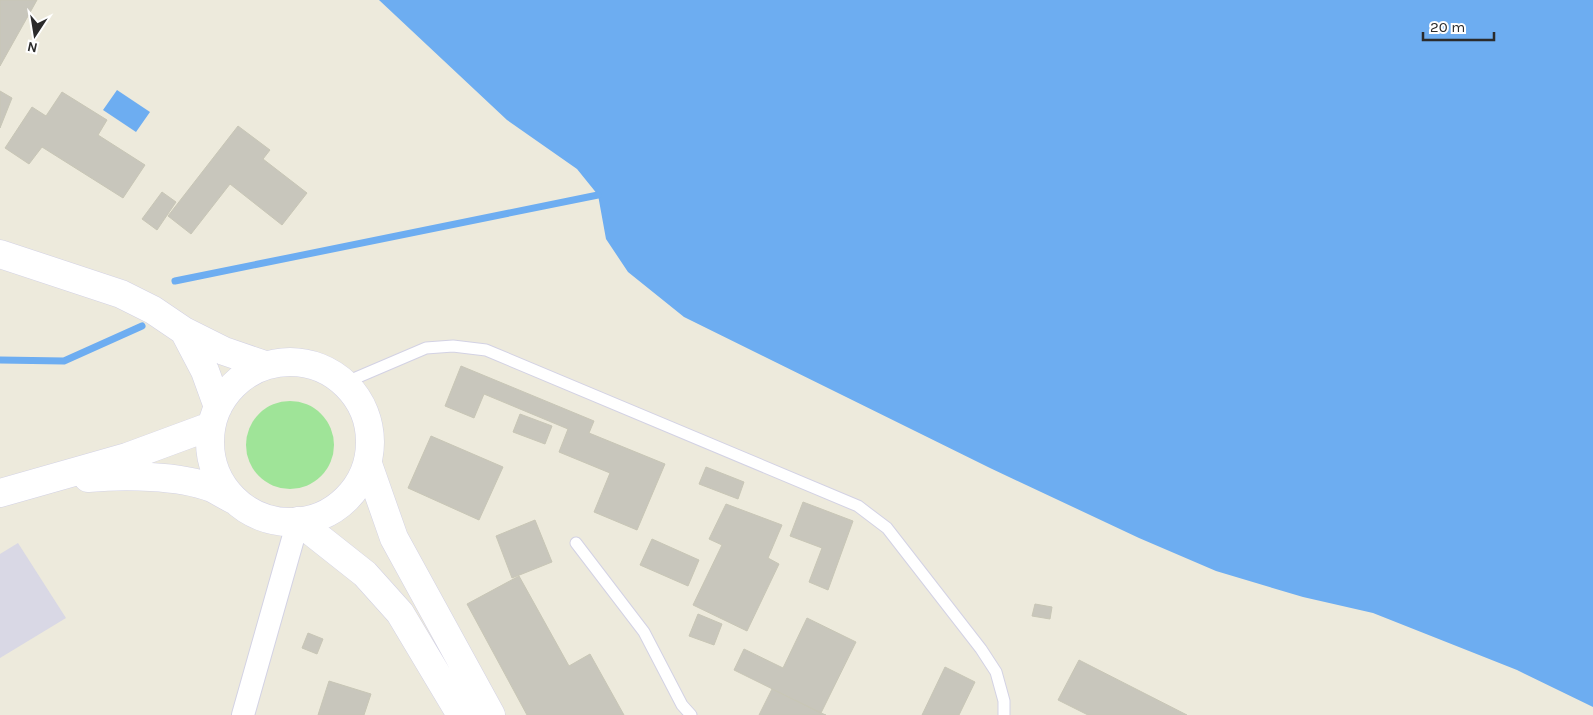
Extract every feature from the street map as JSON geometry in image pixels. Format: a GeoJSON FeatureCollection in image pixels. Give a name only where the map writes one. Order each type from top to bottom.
{"type":"FeatureCollection","features":[{"type":"Feature","properties":{"kind":"main road"},"geometry":{"type":"LineString","coordinates":[[0,254],[121,294],[153,310],[184,331],[224,351],[265,365]]}},
{"type":"Feature","properties":{"kind":"main road"},"geometry":{"type":"LineString","coordinates":[[184,331],[204,371],[214,416],[210,446],[214,467],[223,486],[237,502]]}},
{"type":"Feature","properties":{"kind":"main road"},"geometry":{"type":"LineString","coordinates":[[0,493],[27,485],[127,457],[214,416],[229,389],[246,375],[265,365],[286,362],[307,363],[327,370],[344,382],[359,400],[368,420],[371,442],[368,464],[362,479],[353,492],[342,503],[321,515],[298,521],[276,521],[255,514],[211,488],[186,481],[142,477],[98,477],[27,485]]}},
{"type":"Feature","properties":{"kind":"main road"},"geometry":{"type":"LineString","coordinates":[[368,464],[394,538],[491,715]]}},
{"type":"Feature","properties":{"kind":"main road"},"geometry":{"type":"LineString","coordinates":[[298,521],[365,574],[400,614],[461,715]]}},
{"type":"Feature","properties":{"kind":"street"},"geometry":{"type":"LineString","coordinates":[[243,715],[298,521]]}},
{"type":"Feature","properties":{"kind":"lane"},"geometry":{"type":"LineString","coordinates":[[344,382],[426,348],[453,346],[486,350],[858,506],[886,528],[981,649],[996,672],[1004,701],[1004,715]]}},
{"type":"Feature","properties":{"kind":"lane"},"geometry":{"type":"LineString","coordinates":[[576,543],[644,632],[682,705],[691,715]]}},
{"type":"Feature","properties":{"kind":"shaded area"},"geometry":{"type":"Polygon","coordinates":[[[18,543],[66,618],[0,658],[0,554],[18,543]]]}},
{"type":"Feature","properties":{"kind":"green space"},"geometry":{"type":"Polygon","coordinates":[[[290,401],[307,405],[321,414],[330,428],[334,445],[330,462],[321,476],[307,485],[290,489],[273,485],[259,476],[250,462],[246,445],[250,428],[259,414],[273,405],[290,401]]]}},
{"type":"Feature","properties":{"kind":"water"},"geometry":{"type":"Polygon","coordinates":[[[379,0],[1593,0],[1593,707],[1517,670],[1373,613],[1303,597],[1216,571],[1139,538],[990,468],[684,317],[628,272],[606,239],[598,195],[577,169],[507,120],[379,0]]]}},
{"type":"Feature","properties":{"kind":"water"},"geometry":{"type":"Polygon","coordinates":[[[117,90],[150,112],[136,132],[103,110],[117,90]]]}},
{"type":"Feature","properties":{"kind":"building"},"geometry":{"type":"Polygon","coordinates":[[[0,0],[37,0],[0,66],[0,0]]]}},
{"type":"Feature","properties":{"kind":"building"},"geometry":{"type":"Polygon","coordinates":[[[0,91],[12,98],[0,128],[0,91]]]}},
{"type":"Feature","properties":{"kind":"building"},"geometry":{"type":"Polygon","coordinates":[[[62,92],[107,120],[98,135],[145,165],[123,198],[42,147],[29,164],[5,148],[32,107],[46,116],[62,92]]]}},
{"type":"Feature","properties":{"kind":"building"},"geometry":{"type":"Polygon","coordinates":[[[238,126],[270,150],[263,159],[307,193],[282,225],[230,184],[191,234],[168,216],[238,126]]]}},
{"type":"Feature","properties":{"kind":"building"},"geometry":{"type":"Polygon","coordinates":[[[162,192],[176,202],[157,230],[142,219],[162,192]]]}},
{"type":"Feature","properties":{"kind":"building"},"geometry":{"type":"Polygon","coordinates":[[[461,366],[594,421],[589,433],[665,464],[637,530],[594,512],[610,473],[559,452],[568,429],[484,394],[474,418],[445,406],[461,366]]]}},
{"type":"Feature","properties":{"kind":"building"},"geometry":{"type":"Polygon","coordinates":[[[520,414],[552,426],[545,444],[513,432],[520,414]]]}},
{"type":"Feature","properties":{"kind":"building"},"geometry":{"type":"Polygon","coordinates":[[[431,436],[503,467],[479,520],[408,488],[431,436]]]}},
{"type":"Feature","properties":{"kind":"building"},"geometry":{"type":"Polygon","coordinates":[[[706,467],[744,482],[738,499],[699,484],[706,467]]]}},
{"type":"Feature","properties":{"kind":"building"},"geometry":{"type":"Polygon","coordinates":[[[803,502],[853,521],[828,590],[809,582],[822,548],[790,536],[803,502]]]}},
{"type":"Feature","properties":{"kind":"building"},"geometry":{"type":"Polygon","coordinates":[[[726,504],[782,525],[768,558],[779,564],[747,631],[693,605],[722,545],[709,539],[726,504]]]}},
{"type":"Feature","properties":{"kind":"building"},"geometry":{"type":"Polygon","coordinates":[[[535,520],[552,562],[512,578],[496,536],[535,520]]]}},
{"type":"Feature","properties":{"kind":"building"},"geometry":{"type":"Polygon","coordinates":[[[652,539],[699,560],[688,586],[640,565],[652,539]]]}},
{"type":"Feature","properties":{"kind":"building"},"geometry":{"type":"Polygon","coordinates":[[[519,576],[569,666],[590,654],[624,715],[527,715],[467,604],[519,576]]]}},
{"type":"Feature","properties":{"kind":"building"},"geometry":{"type":"Polygon","coordinates":[[[1035,604],[1052,607],[1050,619],[1032,616],[1035,604]]]}},
{"type":"Feature","properties":{"kind":"building"},"geometry":{"type":"Polygon","coordinates":[[[698,614],[722,624],[714,645],[689,636],[698,614]]]}},
{"type":"Feature","properties":{"kind":"building"},"geometry":{"type":"Polygon","coordinates":[[[807,618],[856,642],[821,713],[734,670],[744,649],[783,668],[807,618]]]}},
{"type":"Feature","properties":{"kind":"building"},"geometry":{"type":"Polygon","coordinates":[[[308,633],[323,639],[317,654],[302,648],[308,633]]]}},
{"type":"Feature","properties":{"kind":"building"},"geometry":{"type":"Polygon","coordinates":[[[1079,660],[1187,715],[1088,715],[1058,700],[1079,660]]]}},
{"type":"Feature","properties":{"kind":"building"},"geometry":{"type":"Polygon","coordinates":[[[945,667],[975,682],[959,715],[922,715],[945,667]]]}},
{"type":"Feature","properties":{"kind":"building"},"geometry":{"type":"Polygon","coordinates":[[[329,681],[371,694],[364,715],[318,715],[329,681]]]}},
{"type":"Feature","properties":{"kind":"building"},"geometry":{"type":"Polygon","coordinates":[[[772,689],[821,713],[826,715],[759,715],[772,689]]]}},
{"type":"Feature","properties":{"kind":"waterway"},"geometry":{"type":"LineString","coordinates":[[175,281],[598,195]]}},
{"type":"Feature","properties":{"kind":"waterway"},"geometry":{"type":"LineString","coordinates":[[0,360],[64,361],[142,326]]}}]}
